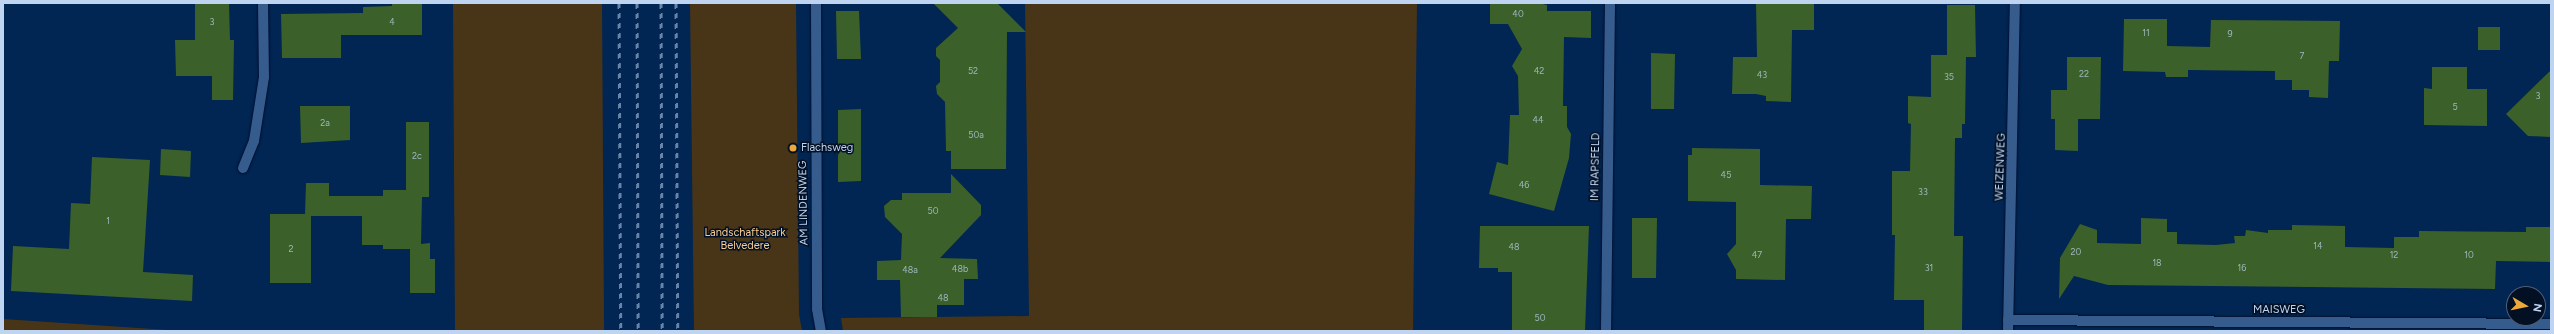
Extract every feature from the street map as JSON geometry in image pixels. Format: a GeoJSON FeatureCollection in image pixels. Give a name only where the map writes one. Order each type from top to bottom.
{"type":"FeatureCollection","features":[{"type":"Feature","properties":{"kind":"street"},"geometry":{"type":"LineString","coordinates":[[243,168],[254,141],[264,77],[263,3]]}},
{"type":"Feature","properties":{"kind":"street","name":"AM LINDENWEG"},"geometry":{"type":"LineString","coordinates":[[816,3],[817,309],[821,331]]}},
{"type":"Feature","properties":{"kind":"street","name":"IM RAPSFELD"},"geometry":{"type":"LineString","coordinates":[[1606,331],[1610,3]]}},
{"type":"Feature","properties":{"kind":"street","name":"WEIZENWEG"},"geometry":{"type":"LineString","coordinates":[[2008,331],[2015,3]]}},
{"type":"Feature","properties":{"kind":"street","name":"MAISWEG"},"geometry":{"type":"LineString","coordinates":[[2008,320],[2551,324]]}},
{"type":"Feature","properties":{"kind":"green space"},"geometry":{"type":"Polygon","coordinates":[[[453,3],[602,3],[604,331],[455,331],[453,3]]]}},
{"type":"Feature","properties":{"kind":"green space","name":"Landschaftspark Belvedere"},"geometry":{"type":"Polygon","coordinates":[[[690,3],[796,3],[799,314],[802,331],[694,331],[690,3]]]}},
{"type":"Feature","properties":{"kind":"green space"},"geometry":{"type":"Polygon","coordinates":[[[1025,3],[1417,3],[1413,331],[843,331],[841,318],[1029,316],[1025,3]]]}},
{"type":"Feature","properties":{"kind":"green space"},"geometry":{"type":"Polygon","coordinates":[[[3,319],[183,331],[3,331],[3,319]]]}},
{"type":"Feature","properties":{"kind":"building"},"geometry":{"type":"Polygon","coordinates":[[[195,3],[229,3],[230,40],[234,40],[233,100],[212,100],[212,76],[176,76],[175,40],[195,40],[195,3]]]}},
{"type":"Feature","properties":{"kind":"building"},"geometry":{"type":"Polygon","coordinates":[[[392,3],[422,3],[422,35],[341,35],[341,58],[282,58],[281,14],[363,13],[363,7],[392,6],[392,3]]]}},
{"type":"Feature","properties":{"kind":"building"},"geometry":{"type":"Polygon","coordinates":[[[933,3],[997,3],[1026,32],[1007,32],[1006,169],[951,169],[951,151],[946,151],[945,102],[937,94],[936,86],[940,82],[940,60],[936,56],[936,48],[958,28],[933,3]]]}},
{"type":"Feature","properties":{"kind":"building"},"geometry":{"type":"Polygon","coordinates":[[[1538,3],[1547,5],[1547,11],[1591,11],[1591,38],[1564,37],[1563,106],[1567,106],[1567,127],[1571,134],[1569,158],[1554,211],[1489,194],[1497,162],[1508,165],[1510,115],[1519,115],[1518,76],[1512,66],[1522,49],[1508,24],[1490,24],[1490,4],[1538,3]]]}},
{"type":"Feature","properties":{"kind":"building"},"geometry":{"type":"Polygon","coordinates":[[[1756,3],[1814,3],[1814,30],[1792,30],[1791,102],[1766,101],[1766,96],[1756,94],[1732,94],[1733,57],[1757,57],[1756,3]]]}},
{"type":"Feature","properties":{"kind":"building"},"geometry":{"type":"Polygon","coordinates":[[[1947,5],[1975,5],[1976,57],[1966,57],[1965,124],[1962,124],[1962,138],[1955,138],[1954,236],[1963,236],[1962,331],[1924,331],[1924,300],[1894,300],[1895,235],[1892,235],[1892,171],[1910,171],[1911,124],[1908,123],[1908,96],[1931,97],[1931,55],[1947,55],[1947,5]]]}},
{"type":"Feature","properties":{"kind":"building"},"geometry":{"type":"Polygon","coordinates":[[[836,11],[859,11],[861,59],[837,59],[836,11]]]}},
{"type":"Feature","properties":{"kind":"building"},"geometry":{"type":"Polygon","coordinates":[[[2124,19],[2167,19],[2167,46],[2210,47],[2211,20],[2340,21],[2339,61],[2329,61],[2328,98],[2309,97],[2309,90],[2292,90],[2292,80],[2275,80],[2275,71],[2188,70],[2188,77],[2166,77],[2165,72],[2123,71],[2124,19]]]}},
{"type":"Feature","properties":{"kind":"building"},"geometry":{"type":"Polygon","coordinates":[[[2478,27],[2500,27],[2500,50],[2478,50],[2478,27]]]}},
{"type":"Feature","properties":{"kind":"building"},"geometry":{"type":"Polygon","coordinates":[[[1651,53],[1675,54],[1674,109],[1651,109],[1651,53]]]}},
{"type":"Feature","properties":{"kind":"building"},"geometry":{"type":"Polygon","coordinates":[[[2067,57],[2101,57],[2100,119],[2078,119],[2078,151],[2055,150],[2055,119],[2051,119],[2051,90],[2067,90],[2067,57]]]}},
{"type":"Feature","properties":{"kind":"building"},"geometry":{"type":"Polygon","coordinates":[[[2432,67],[2467,67],[2467,89],[2487,89],[2487,126],[2424,125],[2424,88],[2432,89],[2432,67]]]}},
{"type":"Feature","properties":{"kind":"building"},"geometry":{"type":"Polygon","coordinates":[[[2551,70],[2551,137],[2528,136],[2506,114],[2551,70]]]}},
{"type":"Feature","properties":{"kind":"building"},"geometry":{"type":"Polygon","coordinates":[[[300,106],[350,106],[350,140],[301,143],[300,106]]]}},
{"type":"Feature","properties":{"kind":"building"},"geometry":{"type":"Polygon","coordinates":[[[861,109],[861,181],[838,182],[838,110],[861,109]]]}},
{"type":"Feature","properties":{"kind":"building"},"geometry":{"type":"Polygon","coordinates":[[[406,122],[429,122],[429,197],[422,197],[421,244],[430,243],[430,259],[435,259],[435,293],[410,293],[410,249],[383,249],[383,245],[362,245],[362,216],[311,216],[311,283],[270,283],[270,214],[305,214],[306,183],[329,183],[329,196],[383,196],[383,190],[406,190],[406,122]]]}},
{"type":"Feature","properties":{"kind":"building"},"geometry":{"type":"Polygon","coordinates":[[[1692,148],[1760,149],[1760,185],[1812,186],[1811,219],[1786,219],[1785,280],[1736,279],[1736,270],[1727,254],[1736,244],[1736,202],[1688,201],[1688,155],[1692,155],[1692,148]]]}},
{"type":"Feature","properties":{"kind":"building"},"geometry":{"type":"Polygon","coordinates":[[[161,149],[191,151],[190,177],[160,175],[161,149]]]}},
{"type":"Feature","properties":{"kind":"building"},"geometry":{"type":"Polygon","coordinates":[[[92,157],[150,160],[143,272],[193,275],[192,301],[11,291],[13,246],[69,249],[71,203],[90,204],[92,157]]]}},
{"type":"Feature","properties":{"kind":"building"},"geometry":{"type":"Polygon","coordinates":[[[951,174],[981,205],[981,215],[940,258],[977,259],[978,279],[964,279],[964,305],[937,305],[937,317],[901,317],[900,280],[877,280],[877,261],[901,260],[902,234],[885,217],[884,206],[891,200],[902,200],[902,193],[951,193],[951,174]]]}},
{"type":"Feature","properties":{"kind":"building"},"geometry":{"type":"Polygon","coordinates":[[[1632,218],[1657,218],[1656,278],[1632,278],[1632,218]]]}},
{"type":"Feature","properties":{"kind":"building"},"geometry":{"type":"Polygon","coordinates":[[[2141,218],[2167,219],[2167,232],[2177,232],[2177,244],[2216,245],[2235,243],[2234,236],[2245,236],[2246,230],[2268,233],[2268,230],[2292,230],[2292,225],[2345,226],[2345,247],[2394,248],[2394,237],[2419,237],[2419,231],[2526,232],[2526,227],[2551,227],[2551,262],[2496,261],[2495,289],[2108,285],[2074,276],[2059,299],[2060,258],[2080,224],[2097,230],[2097,243],[2141,244],[2141,218]]]}},
{"type":"Feature","properties":{"kind":"building"},"geometry":{"type":"Polygon","coordinates":[[[1480,226],[1589,226],[1585,331],[1512,330],[1512,272],[1498,272],[1498,268],[1479,268],[1480,226]]]}},
{"type":"Feature","properties":{"kind":"railway"},"geometry":{"type":"LineString","coordinates":[[619,3],[621,331]]}},
{"type":"Feature","properties":{"kind":"railway"},"geometry":{"type":"LineString","coordinates":[[637,3],[638,331]]}},
{"type":"Feature","properties":{"kind":"railway"},"geometry":{"type":"LineString","coordinates":[[661,3],[662,331]]}},
{"type":"Feature","properties":{"kind":"railway"},"geometry":{"type":"LineString","coordinates":[[676,3],[678,331]]}},
{"type":"Feature","properties":{"kind":"place","name":"Flachsweg"},"geometry":{"type":"Point","coordinates":[793,148]}}]}
